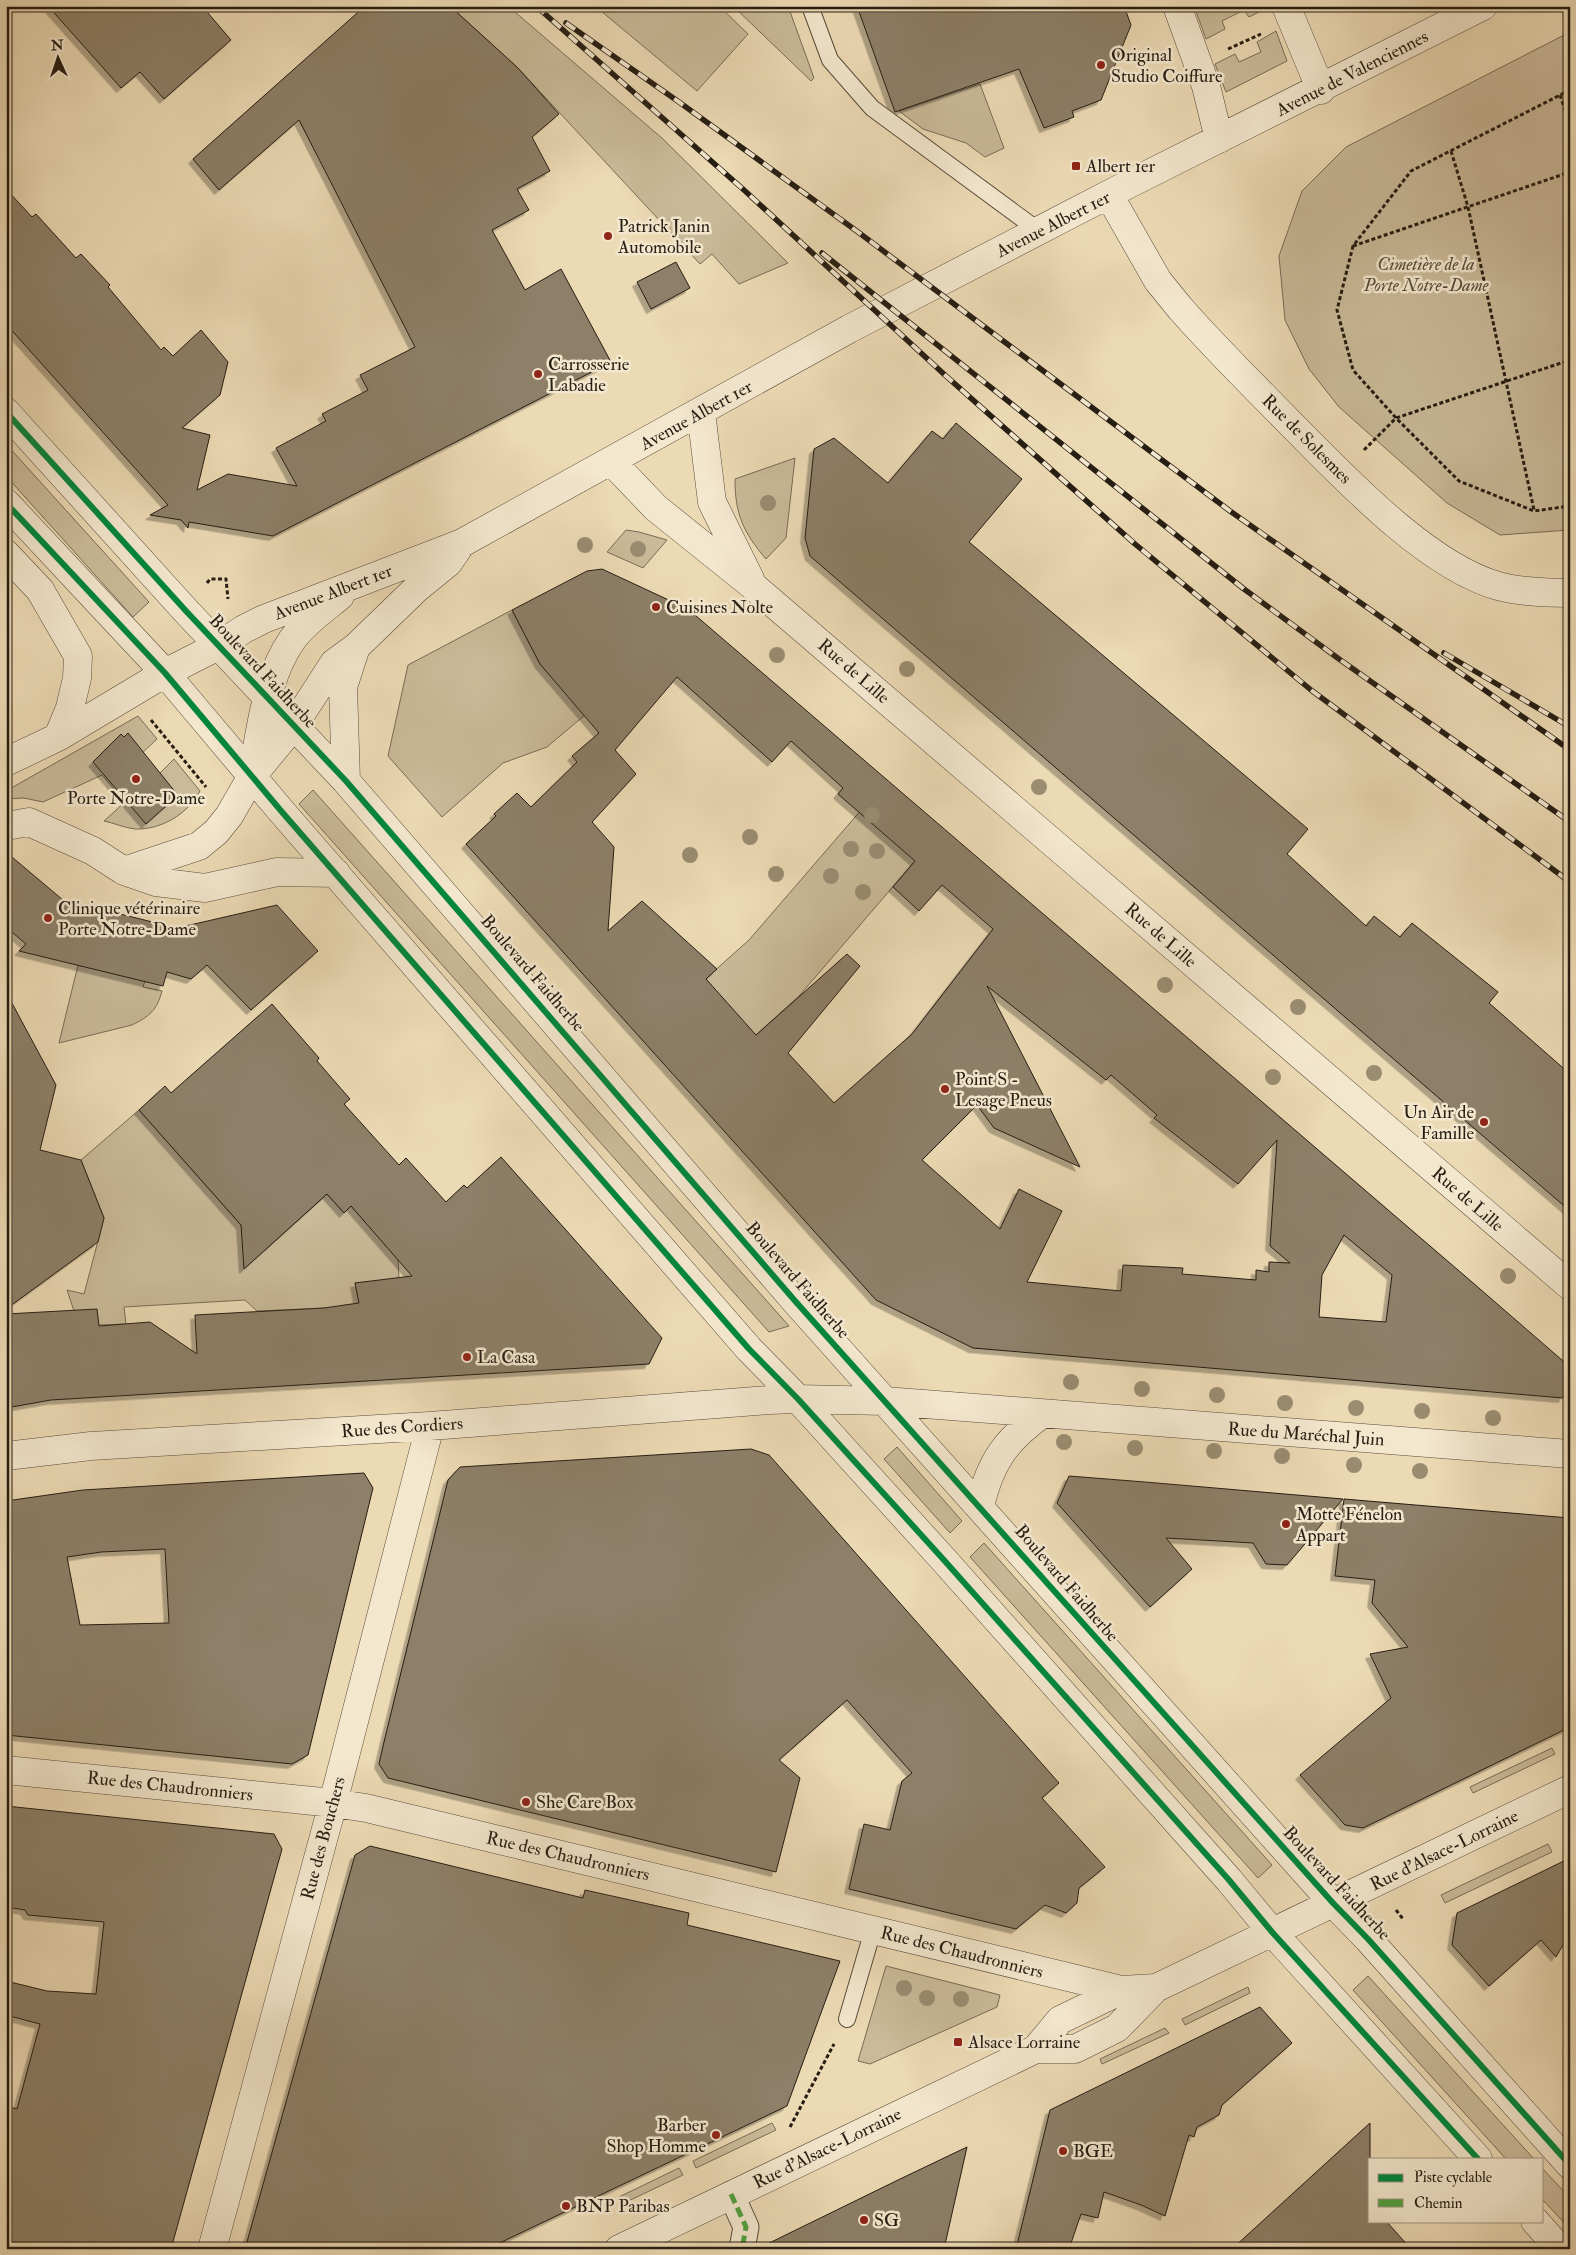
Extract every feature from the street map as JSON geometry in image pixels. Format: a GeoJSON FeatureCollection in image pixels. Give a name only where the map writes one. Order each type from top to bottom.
{"type":"FeatureCollection","features":[{"type":"Feature","properties":{"kind":"street"},"geometry":{"type":"LineString","coordinates":[[1177,6],[1198,62],[1219,139]]}},
{"type":"Feature","properties":{"kind":"street","name":"Avenue de Valenciennes"},"geometry":{"type":"LineString","coordinates":[[1219,139],[1321,90],[1483,6]]}},
{"type":"Feature","properties":{"kind":"street"},"geometry":{"type":"LineString","coordinates":[[1289,13],[1321,90]]}},
{"type":"Feature","properties":{"kind":"street","name":"Avenue Albert 1er"},"geometry":{"type":"LineString","coordinates":[[6,762],[58,737],[165,674],[220,646],[244,629],[264,619],[462,543],[849,329],[1219,139]]}},
{"type":"Feature","properties":{"kind":"street","name":"Rue de Solesmes"},"geometry":{"type":"LineString","coordinates":[[1109,195],[1158,281],[1180,308],[1341,474],[1418,541],[1442,558],[1472,575],[1498,586],[1570,593]]}},
{"type":"Feature","properties":{"kind":"street","name":"Boulevard Faidherbe"},"geometry":{"type":"LineString","coordinates":[[6,412],[186,611],[346,782],[796,1302],[980,1506],[1049,1587],[1384,1956],[1570,2166]]}},
{"type":"Feature","properties":{"kind":"street","name":"Rue de Lille"},"geometry":{"type":"LineString","coordinates":[[701,412],[712,502],[752,585]]}},
{"type":"Feature","properties":{"kind":"street","name":"Rue de Lille"},"geometry":{"type":"LineString","coordinates":[[611,461],[656,508],[752,585],[1570,1286]]}},
{"type":"Feature","properties":{"kind":"street"},"geometry":{"type":"LineString","coordinates":[[6,503],[165,674],[749,1349],[798,1399],[1209,1857],[1272,1932],[1477,2158]]}},
{"type":"Feature","properties":{"kind":"street"},"geometry":{"type":"LineString","coordinates":[[124,871],[199,846],[216,832],[229,816],[252,776],[294,725],[334,663],[356,647],[416,589],[448,563],[462,543]]}},
{"type":"Feature","properties":{"kind":"street"},"geometry":{"type":"LineString","coordinates":[[6,554],[40,590],[78,656],[70,708],[58,737]]}},
{"type":"Feature","properties":{"kind":"street"},"geometry":{"type":"LineString","coordinates":[[252,776],[267,696],[292,640],[352,585]]}},
{"type":"Feature","properties":{"kind":"street"},"geometry":{"type":"LineString","coordinates":[[346,782],[343,686],[356,647]]}},
{"type":"Feature","properties":{"kind":"street"},"geometry":{"type":"LineString","coordinates":[[18,824],[93,851],[124,871],[156,882],[205,888],[277,872],[336,873]]}},
{"type":"Feature","properties":{"kind":"street"},"geometry":{"type":"LineString","coordinates":[[798,1399],[885,1401]]}},
{"type":"Feature","properties":{"kind":"street","name":"Rue des Cordiers"},"geometry":{"type":"LineString","coordinates":[[6,1456],[90,1446],[430,1426],[798,1399]]}},
{"type":"Feature","properties":{"kind":"street","name":"Rue du Maréchal Juin"},"geometry":{"type":"LineString","coordinates":[[885,1401],[1570,1454]]}},
{"type":"Feature","properties":{"kind":"street"},"geometry":{"type":"LineString","coordinates":[[980,1506],[997,1457],[1022,1429],[1042,1414]]}},
{"type":"Feature","properties":{"kind":"street","name":"Rue des Bouchers"},"geometry":{"type":"LineString","coordinates":[[212,2249],[333,1802],[430,1426]]}},
{"type":"Feature","properties":{"kind":"street","name":"Rue des Chaudronniers"},"geometry":{"type":"LineString","coordinates":[[6,1770],[333,1802],[376,1810],[1122,1990]]}},
{"type":"Feature","properties":{"kind":"street","name":"Rue d'Alsace-Lorraine"},"geometry":{"type":"LineString","coordinates":[[619,2249],[801,2160],[1036,2050],[1075,2049],[1117,2028],[1156,1988],[1570,1789]]}},
{"type":"Feature","properties":{"kind":"street","name":"Rue d'Alsace-Lorraine"},"geometry":{"type":"LineString","coordinates":[[1036,2050],[1060,2020],[1122,1990],[1156,1988]]}},
{"type":"Feature","properties":{"kind":"street"},"geometry":{"type":"LineString","coordinates":[[731,2194],[746,2227],[742,2249]]}},
{"type":"Feature","properties":{"kind":"street"},"geometry":{"type":"LineString","coordinates":[[1536,2222],[1560,2249]]}},
{"type":"Feature","properties":{"kind":"lane"},"geometry":{"type":"LineString","coordinates":[[810,6],[830,60],[872,108],[1039,231]]}},
{"type":"Feature","properties":{"kind":"lane"},"geometry":{"type":"LineString","coordinates":[[847,2019],[873,1930]]}},
{"type":"Feature","properties":{"kind":"path"},"geometry":{"type":"LineString","coordinates":[[1198,62],[1289,13]]}},
{"type":"Feature","properties":{"kind":"path"},"geometry":{"type":"LineString","coordinates":[[1570,90],[1411,171],[1353,246],[1337,310],[1353,370],[1396,418],[1458,481],[1534,511],[1570,506]]}},
{"type":"Feature","properties":{"kind":"path"},"geometry":{"type":"LineString","coordinates":[[1560,95],[1570,126]]}},
{"type":"Feature","properties":{"kind":"path"},"geometry":{"type":"LineString","coordinates":[[1451,151],[1468,206],[1534,511]]}},
{"type":"Feature","properties":{"kind":"path"},"geometry":{"type":"LineString","coordinates":[[1353,246],[1570,172]]}},
{"type":"Feature","properties":{"kind":"path"},"geometry":{"type":"LineString","coordinates":[[1341,474],[1396,418],[1570,360]]}},
{"type":"Feature","properties":{"kind":"path"},"geometry":{"type":"LineString","coordinates":[[130,694],[229,816]]}},
{"type":"Feature","properties":{"kind":"path"},"geometry":{"type":"LineString","coordinates":[[801,2160],[788,2131],[847,2019]]}},
{"type":"Feature","properties":{"kind":"green space"},"geometry":{"type":"Polygon","coordinates":[[[450,6],[508,6],[663,139],[788,263],[739,284],[712,254],[700,264],[518,68],[450,6]]]}},
{"type":"Feature","properties":{"kind":"green space"},"geometry":{"type":"Polygon","coordinates":[[[595,6],[719,6],[748,34],[697,91],[595,6]]]}},
{"type":"Feature","properties":{"kind":"green space"},"geometry":{"type":"Polygon","coordinates":[[[733,6],[788,6],[814,78],[811,81],[733,6]]]}},
{"type":"Feature","properties":{"kind":"green space"},"geometry":{"type":"Polygon","coordinates":[[[1194,6],[1266,6],[1267,8],[1249,17],[1244,10],[1222,21],[1225,29],[1206,39],[1194,6]]]}},
{"type":"Feature","properties":{"kind":"green space"},"geometry":{"type":"Polygon","coordinates":[[[1276,31],[1287,61],[1226,92],[1215,64],[1235,54],[1239,62],[1261,52],[1257,42],[1276,31]]]}},
{"type":"Feature","properties":{"kind":"green space","name":"Cimetière de la Porte Notre-Dame"},"geometry":{"type":"Polygon","coordinates":[[[1570,32],[1570,530],[1500,535],[1447,503],[1339,407],[1309,369],[1285,320],[1279,256],[1302,191],[1346,147],[1570,32]]]}},
{"type":"Feature","properties":{"kind":"green space"},"geometry":{"type":"Polygon","coordinates":[[[980,84],[1004,148],[985,157],[966,143],[923,129],[899,111],[980,84]]]}},
{"type":"Feature","properties":{"kind":"green space"},"geometry":{"type":"Polygon","coordinates":[[[6,444],[149,602],[133,617],[6,476],[6,444]]]}},
{"type":"Feature","properties":{"kind":"green space"},"geometry":{"type":"Polygon","coordinates":[[[795,458],[786,538],[766,559],[751,540],[742,522],[735,491],[735,479],[795,458]]]}},
{"type":"Feature","properties":{"kind":"green space"},"geometry":{"type":"Polygon","coordinates":[[[626,530],[667,540],[643,568],[607,552],[626,530]]]}},
{"type":"Feature","properties":{"kind":"green space"},"geometry":{"type":"Polygon","coordinates":[[[512,610],[540,664],[585,715],[547,747],[503,763],[442,817],[388,756],[408,665],[512,610]]]}},
{"type":"Feature","properties":{"kind":"green space"},"geometry":{"type":"Polygon","coordinates":[[[138,716],[157,739],[140,755],[157,776],[174,759],[200,791],[188,807],[173,819],[145,829],[127,828],[104,821],[125,802],[102,775],[43,802],[24,798],[6,799],[6,791],[138,716]]]}},
{"type":"Feature","properties":{"kind":"green space"},"geometry":{"type":"Polygon","coordinates":[[[887,780],[915,861],[800,995],[756,1035],[685,997],[749,940],[887,780]]]}},
{"type":"Feature","properties":{"kind":"green space"},"geometry":{"type":"Polygon","coordinates":[[[313,790],[789,1326],[769,1332],[299,804],[313,790]]]}},
{"type":"Feature","properties":{"kind":"green space"},"geometry":{"type":"Polygon","coordinates":[[[78,965],[145,981],[143,987],[162,991],[158,1003],[144,1019],[132,1025],[59,1043],[78,965]]]}},
{"type":"Feature","properties":{"kind":"green space"},"geometry":{"type":"Polygon","coordinates":[[[139,1110],[264,1251],[327,1194],[344,1213],[351,1206],[398,1258],[399,1279],[355,1283],[359,1303],[327,1308],[257,1311],[245,1300],[124,1307],[126,1324],[99,1325],[74,1311],[67,1290],[84,1294],[104,1218],[81,1160],[139,1110]]]}},
{"type":"Feature","properties":{"kind":"green space"},"geometry":{"type":"Polygon","coordinates":[[[897,1447],[962,1521],[950,1533],[884,1459],[897,1447]]]}},
{"type":"Feature","properties":{"kind":"green space"},"geometry":{"type":"Polygon","coordinates":[[[984,1543],[1272,1865],[1258,1878],[970,1557],[984,1543]]]}},
{"type":"Feature","properties":{"kind":"green space"},"geometry":{"type":"Polygon","coordinates":[[[1552,1748],[1555,1754],[1473,1793],[1470,1787],[1552,1748]]]}},
{"type":"Feature","properties":{"kind":"green space"},"geometry":{"type":"Polygon","coordinates":[[[1548,1844],[1552,1852],[1445,1903],[1441,1895],[1548,1844]]]}},
{"type":"Feature","properties":{"kind":"green space"},"geometry":{"type":"Polygon","coordinates":[[[886,1966],[1000,1995],[997,2007],[870,2064],[858,2061],[886,1966]]]}},
{"type":"Feature","properties":{"kind":"green space"},"geometry":{"type":"Polygon","coordinates":[[[1368,1976],[1533,2158],[1505,2158],[1353,1990],[1368,1976]]]}},
{"type":"Feature","properties":{"kind":"green space"},"geometry":{"type":"Polygon","coordinates":[[[1248,1987],[1250,1993],[1185,2025],[1182,2019],[1248,1987]]]}},
{"type":"Feature","properties":{"kind":"green space"},"geometry":{"type":"Polygon","coordinates":[[[1165,2028],[1169,2033],[1102,2064],[1100,2059],[1165,2028]]]}},
{"type":"Feature","properties":{"kind":"green space"},"geometry":{"type":"Polygon","coordinates":[[[772,2123],[776,2130],[696,2168],[693,2161],[772,2123]]]}},
{"type":"Feature","properties":{"kind":"green space"},"geometry":{"type":"Polygon","coordinates":[[[679,2168],[683,2175],[622,2204],[619,2197],[679,2168]]]}},
{"type":"Feature","properties":{"kind":"green space"},"geometry":{"type":"Polygon","coordinates":[[[1544,2170],[1570,2198],[1570,2229],[1544,2201],[1544,2170]]]}},
{"type":"Feature","properties":{"kind":"building"},"geometry":{"type":"Polygon","coordinates":[[[48,6],[202,6],[231,40],[164,99],[140,72],[121,88],[48,6]]]}},
{"type":"Feature","properties":{"kind":"building"},"geometry":{"type":"Polygon","coordinates":[[[365,6],[450,6],[518,68],[559,114],[532,137],[550,171],[517,189],[529,210],[492,230],[525,290],[561,269],[611,362],[273,536],[189,522],[188,528],[181,520],[150,515],[168,505],[6,324],[6,189],[32,217],[36,214],[76,258],[81,254],[110,285],[108,287],[161,350],[164,347],[173,356],[201,330],[228,362],[220,395],[182,428],[210,435],[197,490],[228,474],[297,486],[276,448],[326,421],[322,414],[368,390],[360,375],[415,347],[299,120],[219,190],[193,159],[365,6]]]}},
{"type":"Feature","properties":{"kind":"building"},"geometry":{"type":"Polygon","coordinates":[[[857,6],[1124,6],[1131,25],[1101,100],[1072,111],[1074,117],[1044,128],[1019,69],[895,112],[857,6]]]}},
{"type":"Feature","properties":{"kind":"building"},"geometry":{"type":"Polygon","coordinates":[[[676,262],[690,288],[651,309],[637,282],[676,262]]]}},
{"type":"Feature","properties":{"kind":"building"},"geometry":{"type":"Polygon","coordinates":[[[956,423],[1022,479],[969,542],[1308,829],[1287,854],[1366,926],[1374,916],[1400,937],[1412,923],[1498,992],[1489,1003],[1570,1074],[1570,1211],[810,556],[805,538],[814,449],[834,438],[888,483],[932,431],[943,439],[956,423]]]}},
{"type":"Feature","properties":{"kind":"building"},"geometry":{"type":"Polygon","coordinates":[[[602,569],[688,609],[1570,1367],[1570,1383],[1563,1398],[973,1348],[876,1300],[466,844],[517,793],[531,807],[577,762],[572,756],[599,733],[540,664],[512,610],[587,571],[602,569]],[[677,677],[615,750],[636,774],[592,822],[614,847],[608,931],[642,901],[717,969],[706,979],[756,1035],[847,954],[860,966],[788,1053],[834,1103],[912,1034],[993,929],[942,885],[919,911],[893,887],[915,861],[838,794],[843,788],[791,741],[772,762],[677,677]],[[987,986],[1080,1167],[994,1128],[977,1105],[922,1160],[1000,1229],[1019,1189],[1062,1211],[1027,1282],[1121,1291],[1123,1265],[1183,1268],[1182,1274],[1256,1280],[1256,1270],[1269,1272],[1269,1262],[1290,1263],[1270,1246],[1277,1140],[1238,1184],[1154,1118],[1157,1115],[1111,1075],[1106,1080],[987,986]],[[1344,1235],[1322,1275],[1319,1317],[1386,1322],[1392,1275],[1344,1235]]]}},
{"type":"Feature","properties":{"kind":"building","name":"Porte Notre-Dame"},"geometry":{"type":"Polygon","coordinates":[[[128,733],[176,793],[173,795],[175,798],[146,824],[93,762],[121,734],[124,737],[128,733]]]}},
{"type":"Feature","properties":{"kind":"building"},"geometry":{"type":"Polygon","coordinates":[[[6,852],[63,900],[177,928],[277,905],[318,951],[251,1010],[207,965],[191,979],[167,972],[163,986],[19,951],[26,944],[6,927],[6,852]]]}},
{"type":"Feature","properties":{"kind":"building"},"geometry":{"type":"Polygon","coordinates":[[[6,992],[56,1085],[40,1150],[81,1160],[104,1218],[98,1242],[6,1309],[6,992]]]}},
{"type":"Feature","properties":{"kind":"building"},"geometry":{"type":"Polygon","coordinates":[[[272,1004],[319,1058],[317,1061],[350,1099],[344,1104],[399,1165],[406,1158],[446,1202],[464,1185],[467,1188],[501,1157],[662,1338],[649,1364],[51,1400],[6,1408],[6,1314],[97,1309],[99,1326],[150,1322],[197,1354],[195,1315],[324,1308],[359,1303],[355,1283],[412,1276],[351,1206],[344,1213],[327,1194],[244,1269],[241,1225],[139,1110],[165,1086],[171,1093],[272,1004]]]}},
{"type":"Feature","properties":{"kind":"building"},"geometry":{"type":"Polygon","coordinates":[[[751,1449],[769,1455],[1059,1783],[1042,1798],[1105,1867],[1079,1888],[1077,1903],[1066,1913],[1045,1905],[1016,1929],[849,1889],[864,1824],[890,1830],[902,1781],[912,1773],[847,1700],[779,1760],[800,1778],[776,1872],[388,1778],[379,1764],[383,1746],[448,1480],[460,1467],[751,1449]]]}},
{"type":"Feature","properties":{"kind":"building"},"geometry":{"type":"Polygon","coordinates":[[[364,1473],[373,1488],[308,1755],[292,1764],[6,1735],[6,1501],[83,1490],[364,1473]],[[165,1549],[101,1552],[67,1557],[80,1625],[169,1623],[165,1549]]]}},
{"type":"Feature","properties":{"kind":"building"},"geometry":{"type":"Polygon","coordinates":[[[1069,1476],[1343,1499],[1287,1565],[1266,1564],[1253,1543],[1166,1538],[1192,1569],[1150,1607],[1057,1503],[1069,1476]]]}},
{"type":"Feature","properties":{"kind":"building"},"geometry":{"type":"Polygon","coordinates":[[[1344,1499],[1570,1518],[1570,1727],[1363,1828],[1345,1825],[1300,1775],[1391,1698],[1370,1654],[1408,1647],[1372,1603],[1375,1580],[1335,1576],[1344,1499]]]}},
{"type":"Feature","properties":{"kind":"building"},"geometry":{"type":"Polygon","coordinates":[[[6,1806],[274,1834],[282,1849],[171,2249],[6,2249],[6,2106],[17,2109],[40,2024],[6,2015],[6,1981],[47,1991],[96,1994],[104,1922],[28,1915],[25,1910],[6,1907],[6,1806]]]}},
{"type":"Feature","properties":{"kind":"building"},"geometry":{"type":"Polygon","coordinates":[[[370,1846],[583,1898],[585,1890],[689,1913],[687,1925],[840,1961],[787,2106],[487,2249],[245,2249],[355,1855],[370,1846]]]}},
{"type":"Feature","properties":{"kind":"building"},"geometry":{"type":"Polygon","coordinates":[[[1570,1858],[1570,1933],[1556,1957],[1541,1940],[1489,1986],[1452,1945],[1457,1913],[1570,1858]]]}},
{"type":"Feature","properties":{"kind":"building"},"geometry":{"type":"Polygon","coordinates":[[[1260,2007],[1292,2043],[1222,2105],[1219,2115],[1197,2127],[1194,2137],[1189,2135],[1165,2216],[1104,2192],[1098,2218],[1081,2214],[1069,2249],[1016,2249],[1050,2110],[1260,2007]]]}},
{"type":"Feature","properties":{"kind":"building"},"geometry":{"type":"Polygon","coordinates":[[[1370,2123],[1368,2222],[1387,2222],[1411,2249],[1232,2249],[1370,2123]]]}},
{"type":"Feature","properties":{"kind":"building"},"geometry":{"type":"Polygon","coordinates":[[[967,2147],[944,2249],[757,2249],[898,2180],[967,2147]]]}},
{"type":"Feature","properties":{"kind":"railway"},"geometry":{"type":"LineString","coordinates":[[536,6],[744,190],[946,376],[1135,544],[1311,690],[1570,882]]}},
{"type":"Feature","properties":{"kind":"railway"},"geometry":{"type":"LineString","coordinates":[[566,23],[679,102],[858,232],[1230,511],[1570,750]]}},
{"type":"Feature","properties":{"kind":"railway"},"geometry":{"type":"LineString","coordinates":[[822,253],[1244,589],[1339,659],[1570,822]]}},
{"type":"Feature","properties":{"kind":"railway"},"geometry":{"type":"LineString","coordinates":[[1444,653],[1570,727]]}},
{"type":"Feature","properties":{"kind":"marked path"},"geometry":{"type":"LineString","coordinates":[[731,2194],[746,2227],[742,2249]]}},
{"type":"Feature","properties":{"kind":"cycle path"},"geometry":{"type":"LineString","coordinates":[[6,412],[186,611],[346,781],[796,1302],[1333,1903],[1368,1939],[1570,2165]]}},
{"type":"Feature","properties":{"kind":"cycle path"},"geometry":{"type":"LineString","coordinates":[[6,503],[165,673],[282,812],[749,1349],[798,1399],[943,1559],[1229,1880],[1272,1932],[1477,2158]]}},
{"type":"Feature","properties":{"kind":"place","name":"Original Studio Coiffure"},"geometry":{"type":"Point","coordinates":[1101,65]}},
{"type":"Feature","properties":{"kind":"place","name":"Albert 1er"},"geometry":{"type":"Point","coordinates":[1076,166]}},
{"type":"Feature","properties":{"kind":"place","name":"Patrick Janin Automobile"},"geometry":{"type":"Point","coordinates":[608,236]}},
{"type":"Feature","properties":{"kind":"place","name":"Carrosserie Labadie"},"geometry":{"type":"Point","coordinates":[538,374]}},
{"type":"Feature","properties":{"kind":"place","name":"Cuisines Nolte"},"geometry":{"type":"Point","coordinates":[656,607]}},
{"type":"Feature","properties":{"kind":"place","name":"Porte Notre-Dame"},"geometry":{"type":"Point","coordinates":[136,779]}},
{"type":"Feature","properties":{"kind":"place","name":"Clinique vétérinaire Porte Notre-Dame"},"geometry":{"type":"Point","coordinates":[48,918]}},
{"type":"Feature","properties":{"kind":"place","name":"Point S - Lesage Pneus"},"geometry":{"type":"Point","coordinates":[945,1089]}},
{"type":"Feature","properties":{"kind":"place","name":"Un Air de Famille"},"geometry":{"type":"Point","coordinates":[1484,1122]}},
{"type":"Feature","properties":{"kind":"place","name":"La Casa"},"geometry":{"type":"Point","coordinates":[467,1357]}},
{"type":"Feature","properties":{"kind":"place","name":"Motte Fénelon Appart"},"geometry":{"type":"Point","coordinates":[1286,1524]}},
{"type":"Feature","properties":{"kind":"place","name":"She Care Box"},"geometry":{"type":"Point","coordinates":[526,1802]}},
{"type":"Feature","properties":{"kind":"place","name":"Alsace Lorraine"},"geometry":{"type":"Point","coordinates":[958,2042]}},
{"type":"Feature","properties":{"kind":"place","name":"Barber Shop Homme"},"geometry":{"type":"Point","coordinates":[716,2135]}},
{"type":"Feature","properties":{"kind":"place","name":"BGE"},"geometry":{"type":"Point","coordinates":[1063,2151]}},
{"type":"Feature","properties":{"kind":"place","name":"BNP Paribas"},"geometry":{"type":"Point","coordinates":[566,2206]}},
{"type":"Feature","properties":{"kind":"place","name":"SG"},"geometry":{"type":"Point","coordinates":[864,2220]}}]}
